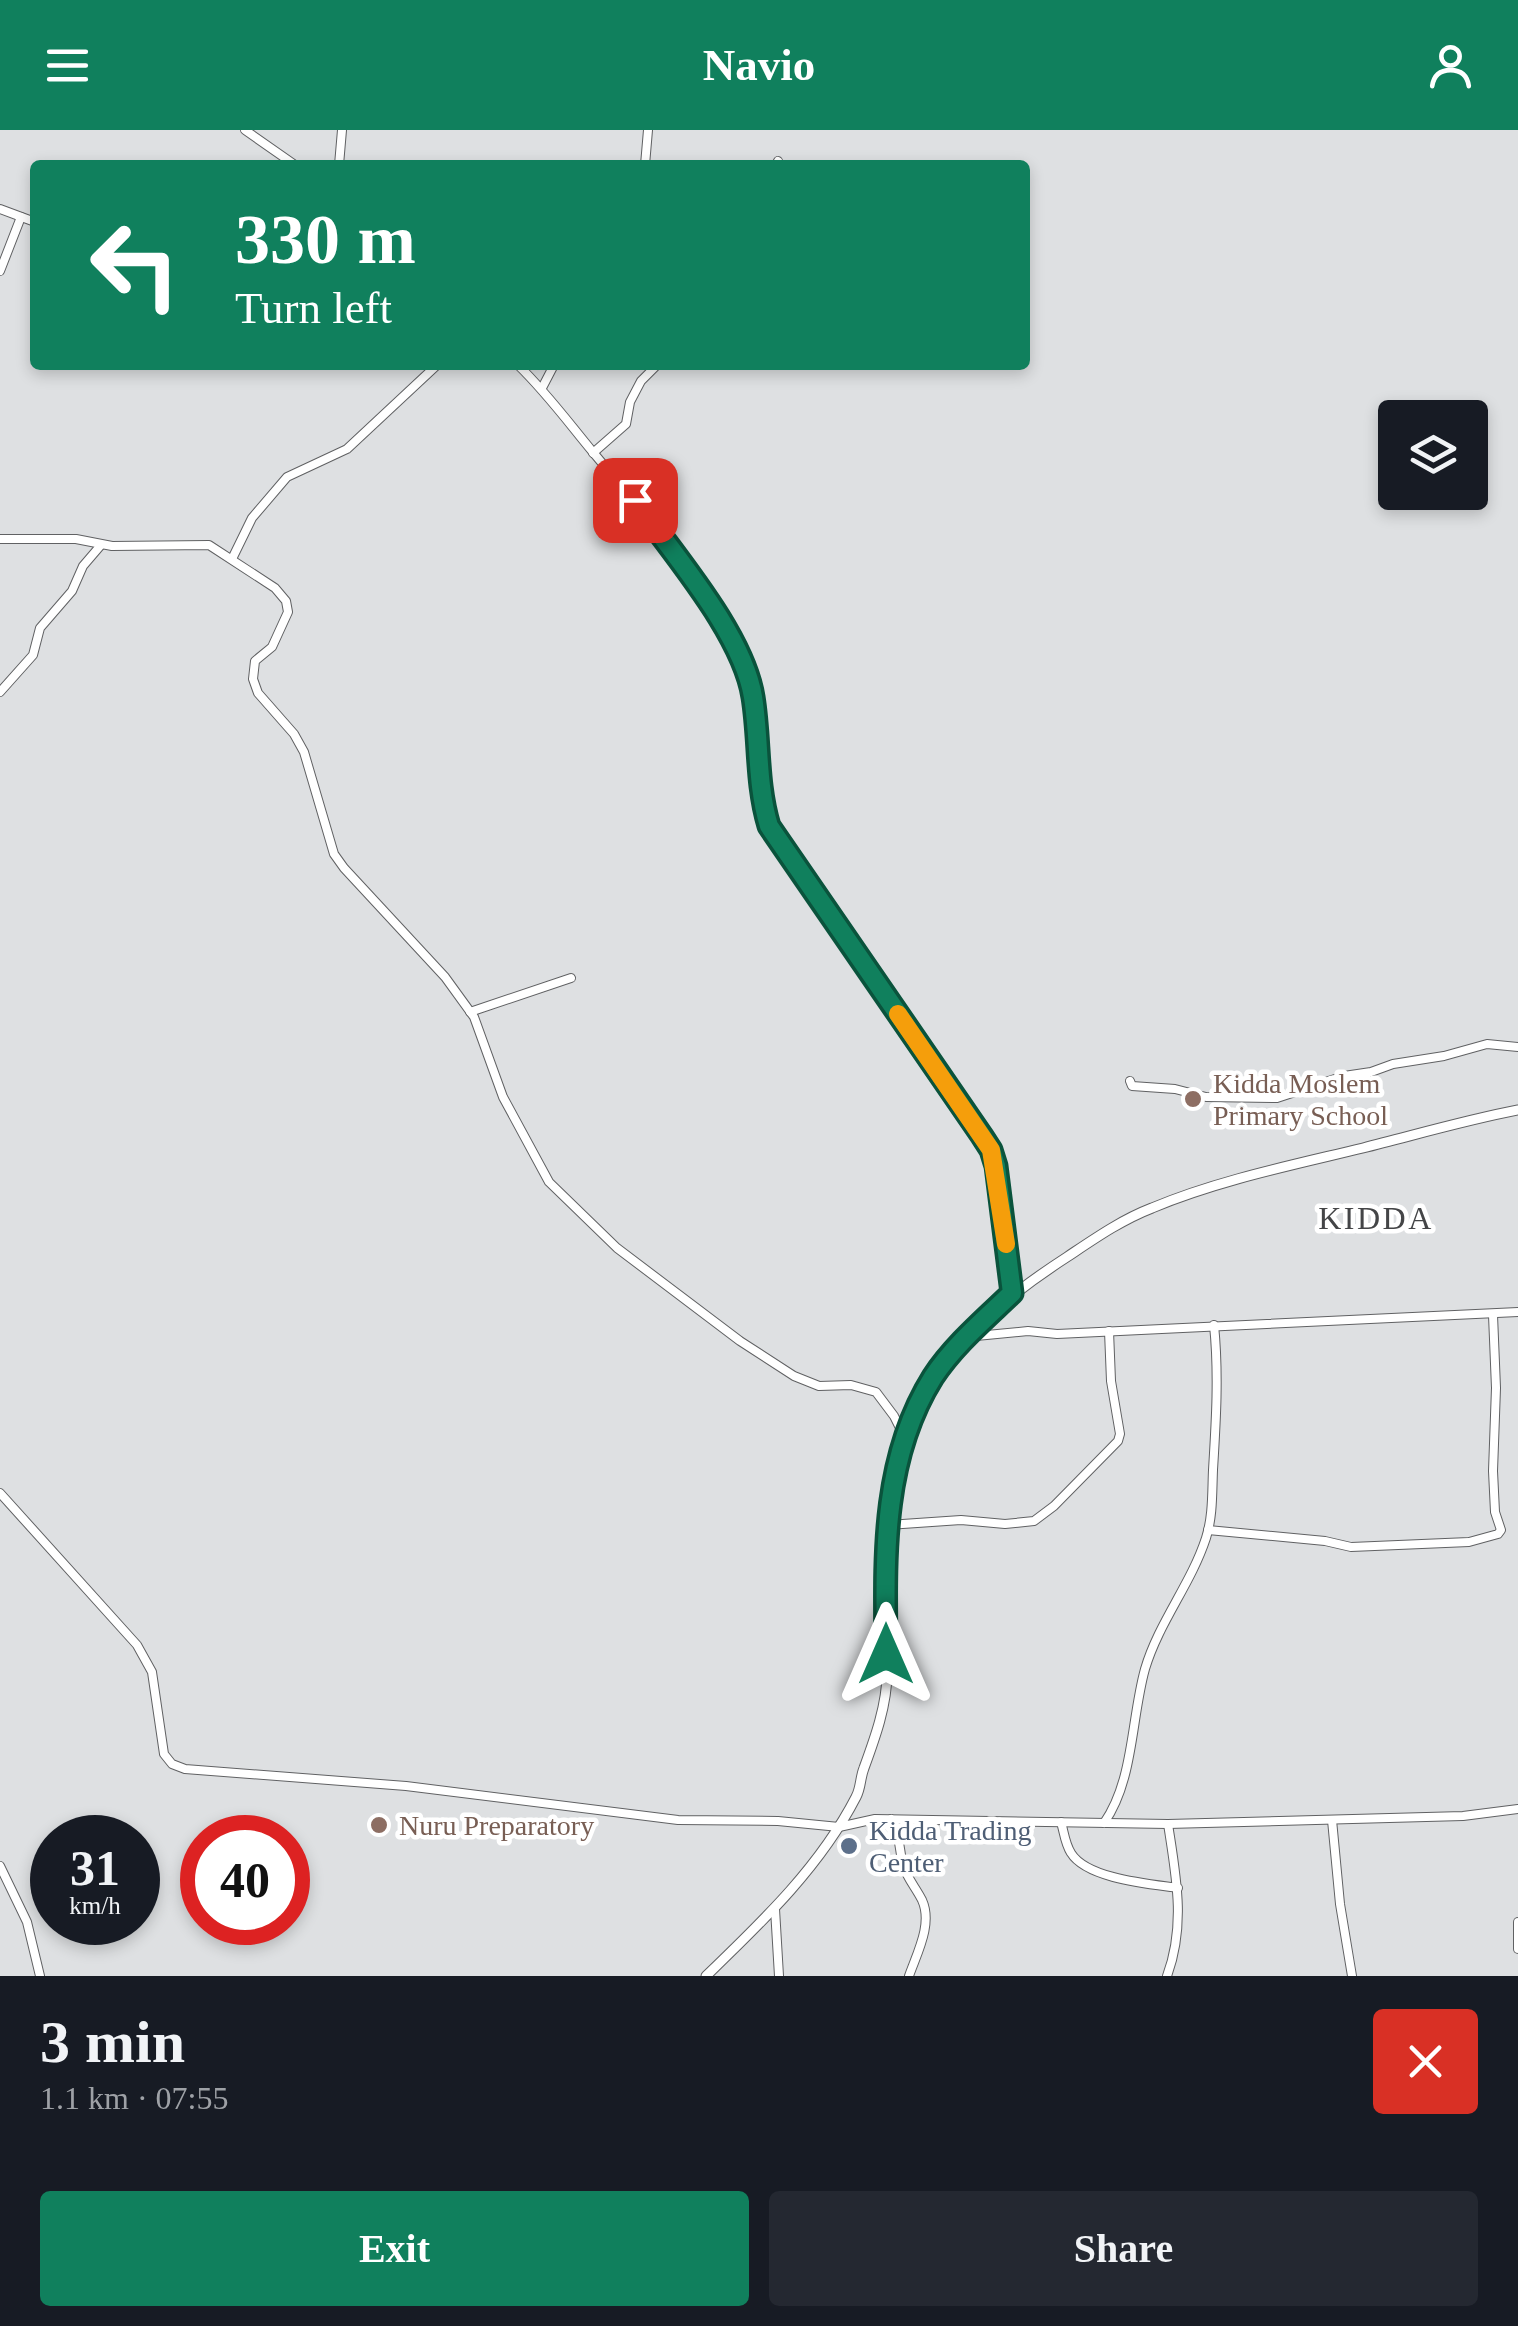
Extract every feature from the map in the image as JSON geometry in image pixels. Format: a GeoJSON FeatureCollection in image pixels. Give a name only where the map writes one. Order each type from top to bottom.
{"type":"FeatureCollection","features":[{"type":"Feature","properties":{"kind":"street"},"geometry":{"type":"LineString","coordinates":[[245,130],[288,160]]}},
{"type":"Feature","properties":{"kind":"street"},"geometry":{"type":"LineString","coordinates":[[340,160],[342,130]]}},
{"type":"Feature","properties":{"kind":"street"},"geometry":{"type":"LineString","coordinates":[[645,160],[648,130]]}},
{"type":"Feature","properties":{"kind":"street"},"geometry":{"type":"LineString","coordinates":[[0,209],[30,221]]}},
{"type":"Feature","properties":{"kind":"street"},"geometry":{"type":"LineString","coordinates":[[0,270],[21,218]]}},
{"type":"Feature","properties":{"kind":"street"},"geometry":{"type":"LineString","coordinates":[[232,559],[252,518],[288,477],[347,449],[433,370]]}},
{"type":"Feature","properties":{"kind":"street"},"geometry":{"type":"LineString","coordinates":[[523,370],[635,500],[730,638],[753,694],[762,796],[769,826],[991,1150],[1012,1293]]}},
{"type":"Feature","properties":{"kind":"street"},"geometry":{"type":"LineString","coordinates":[[542,388],[551,370]]}},
{"type":"Feature","properties":{"kind":"street"},"geometry":{"type":"LineString","coordinates":[[593,452],[626,424],[630,402],[652,370]]}},
{"type":"Feature","properties":{"kind":"street"},"geometry":{"type":"LineString","coordinates":[[0,539],[208,546],[276,588],[286,601],[288,612],[272,647],[255,662],[253,680],[258,693],[294,734],[304,752],[334,854],[470,1012],[503,1097],[549,1182],[617,1248],[740,1341],[794,1376],[819,1386],[851,1385],[876,1392],[904,1436]]}},
{"type":"Feature","properties":{"kind":"street"},"geometry":{"type":"LineString","coordinates":[[0,692],[33,655],[40,628],[72,591],[83,566],[101,545]]}},
{"type":"Feature","properties":{"kind":"street"},"geometry":{"type":"LineString","coordinates":[[470,1012],[570,978]]}},
{"type":"Feature","properties":{"kind":"street"},"geometry":{"type":"LineString","coordinates":[[1130,1081],[1132,1086],[1206,1098],[1277,1098],[1392,1064],[1488,1044],[1518,1047]]}},
{"type":"Feature","properties":{"kind":"street"},"geometry":{"type":"LineString","coordinates":[[706,1976],[775,1909],[839,1827],[860,1792],[860,1777],[874,1742],[887,1678],[888,1525],[893,1472],[904,1436],[935,1374],[966,1337],[1012,1293],[1112,1228],[1152,1208],[1288,1166],[1518,1110]]}},
{"type":"Feature","properties":{"kind":"street"},"geometry":{"type":"LineString","coordinates":[[966,1337],[1518,1312]]}},
{"type":"Feature","properties":{"kind":"street"},"geometry":{"type":"LineString","coordinates":[[1208,1530],[1351,1547],[1469,1542],[1498,1534],[1501,1530],[1495,1512],[1493,1471],[1496,1388],[1492,1315]]}},
{"type":"Feature","properties":{"kind":"street"},"geometry":{"type":"LineString","coordinates":[[1104,1822],[1122,1786],[1146,1667],[1208,1530],[1218,1368],[1214,1326]]}},
{"type":"Feature","properties":{"kind":"street"},"geometry":{"type":"LineString","coordinates":[[888,1525],[961,1520],[1018,1524],[1034,1521],[1054,1506],[1118,1441],[1110,1331]]}},
{"type":"Feature","properties":{"kind":"street"},"geometry":{"type":"LineString","coordinates":[[0,1492],[137,1645],[152,1672],[164,1754],[172,1764],[186,1768],[406,1786],[630,1816],[839,1827],[891,1819],[1168,1824],[1463,1816],[1518,1810]]}},
{"type":"Feature","properties":{"kind":"street"},"geometry":{"type":"LineString","coordinates":[[891,1819],[906,1872],[924,1904],[925,1930],[909,1976]]}},
{"type":"Feature","properties":{"kind":"street"},"geometry":{"type":"LineString","coordinates":[[1332,1820],[1352,1976]]}},
{"type":"Feature","properties":{"kind":"street"},"geometry":{"type":"LineString","coordinates":[[1061,1822],[1068,1847],[1077,1861],[1106,1877],[1178,1888]]}},
{"type":"Feature","properties":{"kind":"street"},"geometry":{"type":"LineString","coordinates":[[1166,1976],[1178,1934],[1178,1888],[1168,1824]]}},
{"type":"Feature","properties":{"kind":"street"},"geometry":{"type":"LineString","coordinates":[[0,1866],[27,1922],[40,1976]]}},
{"type":"Feature","properties":{"kind":"street"},"geometry":{"type":"LineString","coordinates":[[775,1909],[779,1976]]}},
{"type":"Feature","properties":{"kind":"street"},"geometry":{"type":"LineString","coordinates":[[1518,1922],[1518,1950]]}},
{"type":"Feature","properties":{"kind":"slow traffic"},"geometry":{"type":"LineString","coordinates":[[898,1014],[991,1150],[1006,1244]]}},
{"type":"Feature","properties":{"kind":"place","name":"Kidda Moslem Primary School"},"geometry":{"type":"Point","coordinates":[1193,1099]}},
{"type":"Feature","properties":{"kind":"place","name":"Nuru Preparatory"},"geometry":{"type":"Point","coordinates":[379,1825]}},
{"type":"Feature","properties":{"kind":"place","name":"Kidda Trading Center"},"geometry":{"type":"Point","coordinates":[849,1846]}},
{"type":"Feature","properties":{"kind":"district","name":"KIDDA"},"geometry":{"type":"Point","coordinates":[1376,1218]}},
{"type":"Feature","properties":{"kind":"route"},"geometry":{"type":"LineString","coordinates":[[635,500],[717,615],[744,668],[753,694],[762,796],[769,826],[982,1136],[996,1166],[1012,1293],[966,1337],[935,1374],[904,1436],[893,1472],[888,1525],[886,1654]]}}]}
